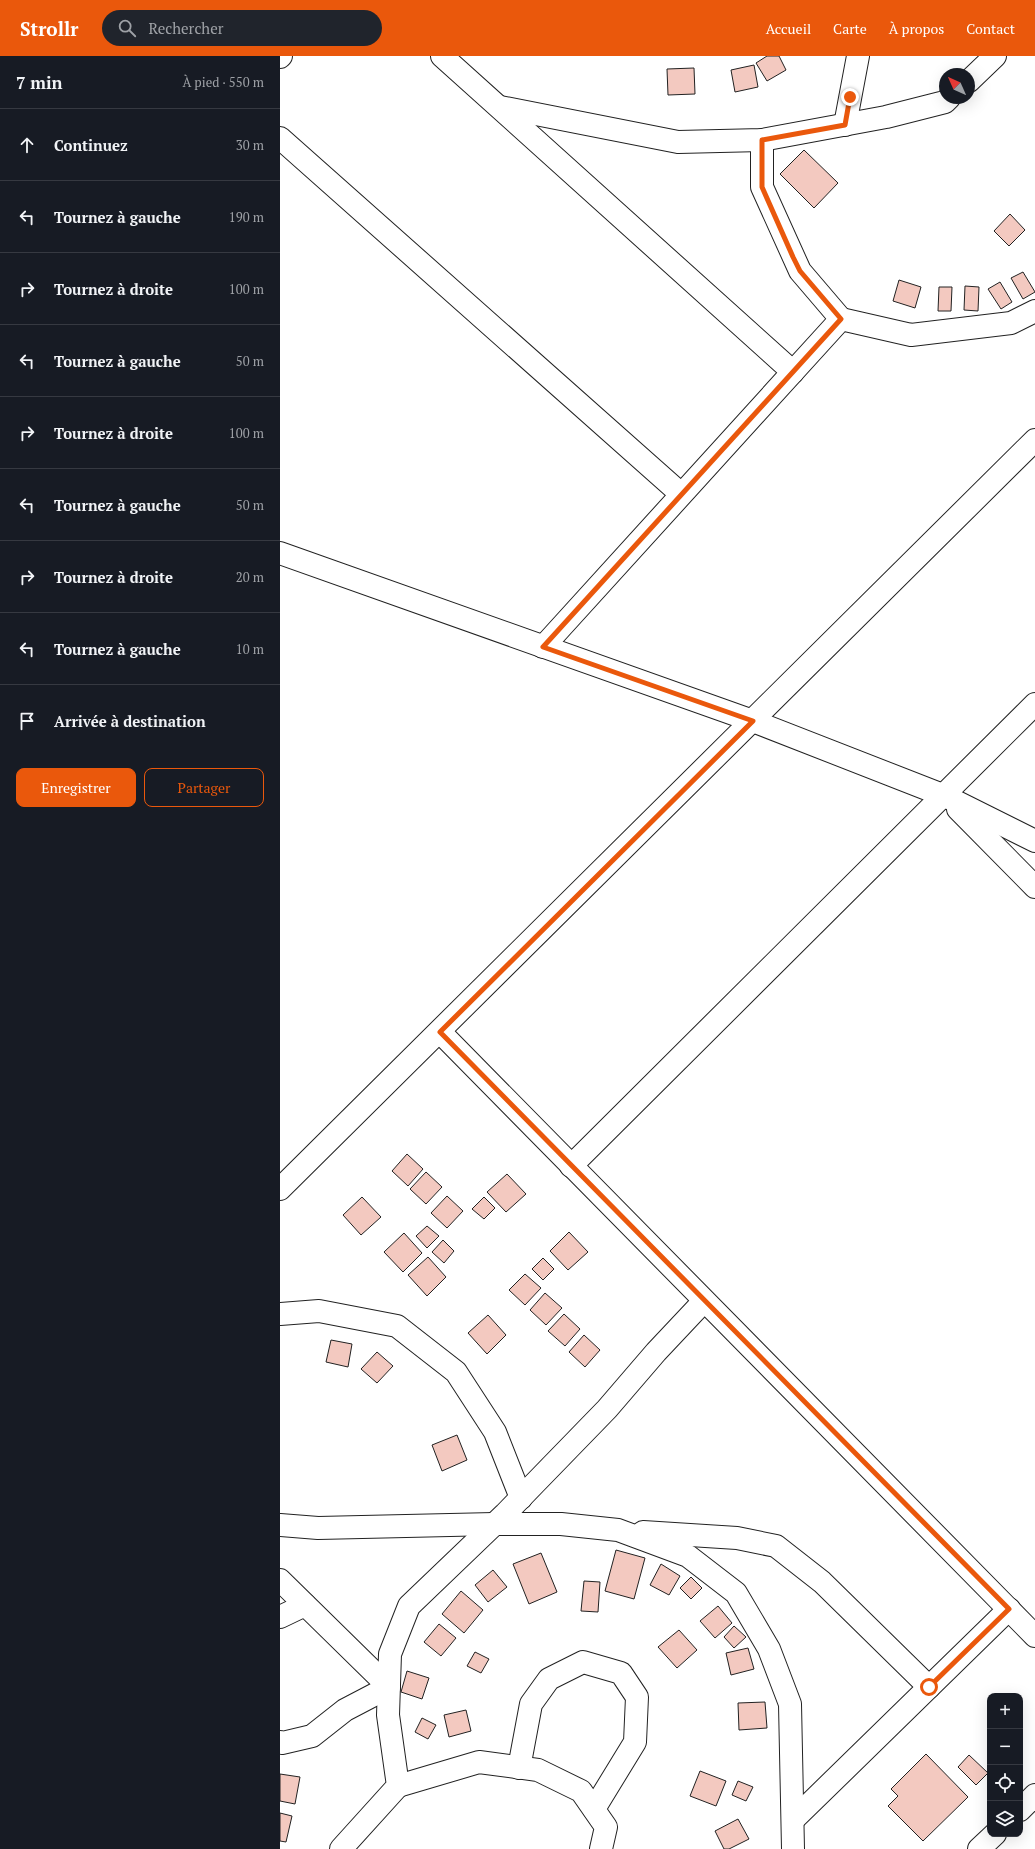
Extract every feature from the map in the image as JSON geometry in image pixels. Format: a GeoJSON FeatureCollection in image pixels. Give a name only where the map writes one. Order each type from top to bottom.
{"type":"FeatureCollection","features":[{"type":"Feature","properties":{"kind":"street"},"geometry":{"type":"LineString","coordinates":[[442,56],[793,372]]}},
{"type":"Feature","properties":{"kind":"street"},"geometry":{"type":"LineString","coordinates":[[845,125],[858,56]]}},
{"type":"Feature","properties":{"kind":"street"},"geometry":{"type":"LineString","coordinates":[[975,74],[987,59]]}},
{"type":"Feature","properties":{"kind":"street"},"geometry":{"type":"LineString","coordinates":[[499,106],[678,142],[762,140],[845,125],[939,104]]}},
{"type":"Feature","properties":{"kind":"street"},"geometry":{"type":"LineString","coordinates":[[280,138],[681,494]]}},
{"type":"Feature","properties":{"kind":"street"},"geometry":{"type":"LineString","coordinates":[[762,140],[762,187],[800,271],[841,319],[911,335],[1011,323],[1035,311]]}},
{"type":"Feature","properties":{"kind":"street"},"geometry":{"type":"LineString","coordinates":[[543,647],[841,319]]}},
{"type":"Feature","properties":{"kind":"street"},"geometry":{"type":"LineString","coordinates":[[280,1189],[440,1032],[1035,440]]}},
{"type":"Feature","properties":{"kind":"street"},"geometry":{"type":"LineString","coordinates":[[280,553],[753,721],[944,796],[1035,841]]}},
{"type":"Feature","properties":{"kind":"street"},"geometry":{"type":"LineString","coordinates":[[571,1166],[1035,704]]}},
{"type":"Feature","properties":{"kind":"street"},"geometry":{"type":"LineString","coordinates":[[944,796],[1035,887]]}},
{"type":"Feature","properties":{"kind":"street"},"geometry":{"type":"LineString","coordinates":[[440,1032],[1035,1636]]}},
{"type":"Feature","properties":{"kind":"street"},"geometry":{"type":"LineString","coordinates":[[398,1786],[388,1715],[390,1654],[409,1606],[521,1498],[607,1409],[656,1352],[704,1301]]}},
{"type":"Feature","properties":{"kind":"street"},"geometry":{"type":"LineString","coordinates":[[280,1314],[319,1311],[397,1326],[456,1372],[495,1432],[521,1498]]}},
{"type":"Feature","properties":{"kind":"street"},"geometry":{"type":"LineString","coordinates":[[280,1525],[318,1528],[561,1524],[618,1530],[737,1538],[776,1546],[822,1582],[929,1687]]}},
{"type":"Feature","properties":{"kind":"street"},"geometry":{"type":"LineString","coordinates":[[618,1530],[688,1556],[736,1593],[769,1649],[790,1704],[793,1849]]}},
{"type":"Feature","properties":{"kind":"street"},"geometry":{"type":"LineString","coordinates":[[280,1580],[389,1687]]}},
{"type":"Feature","properties":{"kind":"street"},"geometry":{"type":"LineString","coordinates":[[280,1616],[305,1605]]}},
{"type":"Feature","properties":{"kind":"street"},"geometry":{"type":"LineString","coordinates":[[793,1820],[1009,1609]]}},
{"type":"Feature","properties":{"kind":"street"},"geometry":{"type":"LineString","coordinates":[[518,1768],[530,1704],[549,1678],[583,1662],[621,1673],[636,1697],[635,1742],[594,1809]]}},
{"type":"Feature","properties":{"kind":"street"},"geometry":{"type":"LineString","coordinates":[[280,1742],[282,1743],[312,1736],[345,1710],[389,1687]]}},
{"type":"Feature","properties":{"kind":"street"},"geometry":{"type":"LineString","coordinates":[[341,1849],[398,1786],[479,1762],[538,1770],[581,1791],[606,1827],[601,1849]]}},
{"type":"Feature","properties":{"kind":"street"},"geometry":{"type":"LineString","coordinates":[[1023,1807],[1035,1795]]}},
{"type":"Feature","properties":{"kind":"street"},"geometry":{"type":"LineString","coordinates":[[979,1849],[992,1837]]}},
{"type":"Feature","properties":{"kind":"building"},"geometry":{"type":"Polygon","coordinates":[[[767,56],[779,56],[786,70],[767,81],[756,63],[767,56]]]}},
{"type":"Feature","properties":{"kind":"building"},"geometry":{"type":"Polygon","coordinates":[[[754,65],[758,87],[735,92],[731,70],[754,65]]]}},
{"type":"Feature","properties":{"kind":"building"},"geometry":{"type":"Polygon","coordinates":[[[694,68],[695,94],[668,95],[667,69],[694,68]]]}},
{"type":"Feature","properties":{"kind":"building"},"geometry":{"type":"Polygon","coordinates":[[[804,150],[838,183],[814,208],[780,174],[804,150]]]}},
{"type":"Feature","properties":{"kind":"building"},"geometry":{"type":"Polygon","coordinates":[[[1010,214],[1025,230],[1009,246],[994,231],[1010,214]]]}},
{"type":"Feature","properties":{"kind":"building"},"geometry":{"type":"Polygon","coordinates":[[[1023,272],[1035,292],[1023,299],[1011,278],[1023,272]]]}},
{"type":"Feature","properties":{"kind":"building"},"geometry":{"type":"Polygon","coordinates":[[[899,280],[921,287],[915,308],[893,301],[899,280]]]}},
{"type":"Feature","properties":{"kind":"building"},"geometry":{"type":"Polygon","coordinates":[[[1000,282],[1012,302],[1001,309],[988,289],[1000,282]]]}},
{"type":"Feature","properties":{"kind":"building"},"geometry":{"type":"Polygon","coordinates":[[[965,286],[979,287],[978,311],[964,310],[965,286]]]}},
{"type":"Feature","properties":{"kind":"building"},"geometry":{"type":"Polygon","coordinates":[[[939,287],[952,287],[951,311],[938,311],[939,287]]]}},
{"type":"Feature","properties":{"kind":"building"},"geometry":{"type":"Polygon","coordinates":[[[407,1154],[423,1169],[408,1186],[392,1171],[407,1154]]]}},
{"type":"Feature","properties":{"kind":"building"},"geometry":{"type":"Polygon","coordinates":[[[426,1172],[442,1187],[426,1204],[410,1189],[426,1172]]]}},
{"type":"Feature","properties":{"kind":"building"},"geometry":{"type":"Polygon","coordinates":[[[507,1174],[526,1194],[506,1212],[487,1192],[507,1174]]]}},
{"type":"Feature","properties":{"kind":"building"},"geometry":{"type":"Polygon","coordinates":[[[447,1196],[463,1211],[447,1228],[431,1213],[447,1196]]]}},
{"type":"Feature","properties":{"kind":"building"},"geometry":{"type":"Polygon","coordinates":[[[362,1197],[381,1217],[361,1235],[343,1215],[362,1197]]]}},
{"type":"Feature","properties":{"kind":"building"},"geometry":{"type":"Polygon","coordinates":[[[484,1197],[495,1208],[484,1219],[472,1209],[484,1197]]]}},
{"type":"Feature","properties":{"kind":"building"},"geometry":{"type":"Polygon","coordinates":[[[427,1226],[439,1236],[427,1248],[416,1236],[427,1226]]]}},
{"type":"Feature","properties":{"kind":"building"},"geometry":{"type":"Polygon","coordinates":[[[569,1232],[588,1252],[568,1270],[550,1251],[569,1232]]]}},
{"type":"Feature","properties":{"kind":"building"},"geometry":{"type":"Polygon","coordinates":[[[404,1233],[422,1253],[403,1272],[384,1252],[404,1233]]]}},
{"type":"Feature","properties":{"kind":"building"},"geometry":{"type":"Polygon","coordinates":[[[443,1240],[454,1251],[444,1263],[432,1252],[443,1240]]]}},
{"type":"Feature","properties":{"kind":"building"},"geometry":{"type":"Polygon","coordinates":[[[428,1257],[446,1277],[427,1296],[408,1275],[428,1257]]]}},
{"type":"Feature","properties":{"kind":"building"},"geometry":{"type":"Polygon","coordinates":[[[543,1258],[554,1269],[543,1280],[532,1269],[543,1258]]]}},
{"type":"Feature","properties":{"kind":"building"},"geometry":{"type":"Polygon","coordinates":[[[525,1274],[541,1288],[525,1305],[509,1290],[525,1274]]]}},
{"type":"Feature","properties":{"kind":"building"},"geometry":{"type":"Polygon","coordinates":[[[545,1293],[562,1308],[546,1325],[530,1310],[545,1293]]]}},
{"type":"Feature","properties":{"kind":"building"},"geometry":{"type":"Polygon","coordinates":[[[564,1314],[580,1329],[565,1346],[548,1331],[564,1314]]]}},
{"type":"Feature","properties":{"kind":"building"},"geometry":{"type":"Polygon","coordinates":[[[488,1315],[506,1335],[487,1354],[468,1333],[488,1315]]]}},
{"type":"Feature","properties":{"kind":"building"},"geometry":{"type":"Polygon","coordinates":[[[584,1335],[600,1350],[585,1367],[569,1352],[584,1335]]]}},
{"type":"Feature","properties":{"kind":"building"},"geometry":{"type":"Polygon","coordinates":[[[331,1340],[352,1344],[348,1367],[326,1362],[331,1340]]]}},
{"type":"Feature","properties":{"kind":"building"},"geometry":{"type":"Polygon","coordinates":[[[377,1352],[393,1366],[377,1383],[361,1369],[377,1352]]]}},
{"type":"Feature","properties":{"kind":"building"},"geometry":{"type":"Polygon","coordinates":[[[457,1435],[467,1460],[442,1471],[432,1445],[457,1435]]]}},
{"type":"Feature","properties":{"kind":"building"},"geometry":{"type":"Polygon","coordinates":[[[616,1550],[645,1558],[634,1599],[605,1591],[616,1550]]]}},
{"type":"Feature","properties":{"kind":"building"},"geometry":{"type":"Polygon","coordinates":[[[541,1553],[557,1592],[529,1604],[513,1564],[541,1553]]]}},
{"type":"Feature","properties":{"kind":"building"},"geometry":{"type":"Polygon","coordinates":[[[661,1564],[680,1576],[669,1595],[650,1585],[661,1564]]]}},
{"type":"Feature","properties":{"kind":"building"},"geometry":{"type":"Polygon","coordinates":[[[493,1570],[507,1587],[488,1602],[475,1585],[493,1570]]]}},
{"type":"Feature","properties":{"kind":"building"},"geometry":{"type":"Polygon","coordinates":[[[691,1577],[702,1588],[691,1599],[680,1588],[691,1577]]]}},
{"type":"Feature","properties":{"kind":"building"},"geometry":{"type":"Polygon","coordinates":[[[584,1581],[600,1582],[598,1612],[581,1611],[584,1581]]]}},
{"type":"Feature","properties":{"kind":"building"},"geometry":{"type":"Polygon","coordinates":[[[461,1591],[483,1610],[464,1633],[442,1614],[461,1591]]]}},
{"type":"Feature","properties":{"kind":"building"},"geometry":{"type":"Polygon","coordinates":[[[718,1606],[732,1623],[715,1638],[700,1621],[718,1606]]]}},
{"type":"Feature","properties":{"kind":"building"},"geometry":{"type":"Polygon","coordinates":[[[439,1624],[456,1638],[441,1656],[424,1642],[439,1624]]]}},
{"type":"Feature","properties":{"kind":"building"},"geometry":{"type":"Polygon","coordinates":[[[734,1626],[746,1637],[734,1648],[724,1637],[734,1626]]]}},
{"type":"Feature","properties":{"kind":"building"},"geometry":{"type":"Polygon","coordinates":[[[679,1630],[697,1650],[677,1668],[658,1647],[679,1630]]]}},
{"type":"Feature","properties":{"kind":"building"},"geometry":{"type":"Polygon","coordinates":[[[748,1648],[754,1669],[731,1675],[726,1653],[748,1648]]]}},
{"type":"Feature","properties":{"kind":"building"},"geometry":{"type":"Polygon","coordinates":[[[475,1652],[489,1659],[481,1673],[467,1666],[475,1652]]]}},
{"type":"Feature","properties":{"kind":"building"},"geometry":{"type":"Polygon","coordinates":[[[407,1671],[429,1678],[422,1699],[401,1692],[407,1671]]]}},
{"type":"Feature","properties":{"kind":"building"},"geometry":{"type":"Polygon","coordinates":[[[765,1702],[767,1728],[739,1730],[738,1703],[765,1702]]]}},
{"type":"Feature","properties":{"kind":"building"},"geometry":{"type":"Polygon","coordinates":[[[466,1710],[471,1731],[449,1737],[444,1715],[466,1710]]]}},
{"type":"Feature","properties":{"kind":"building"},"geometry":{"type":"Polygon","coordinates":[[[422,1718],[436,1725],[428,1739],[415,1732],[422,1718]]]}},
{"type":"Feature","properties":{"kind":"building"},"geometry":{"type":"Polygon","coordinates":[[[926,1754],[968,1797],[923,1841],[888,1806],[898,1796],[891,1789],[926,1754]]]}},
{"type":"Feature","properties":{"kind":"building"},"geometry":{"type":"Polygon","coordinates":[[[969,1755],[987,1772],[987,1774],[976,1785],[958,1767],[969,1755]]]}},
{"type":"Feature","properties":{"kind":"building"},"geometry":{"type":"Polygon","coordinates":[[[700,1771],[726,1781],[716,1806],[690,1796],[700,1771]]]}},
{"type":"Feature","properties":{"kind":"building"},"geometry":{"type":"Polygon","coordinates":[[[280,1774],[300,1777],[295,1804],[280,1801],[280,1774]]]}},
{"type":"Feature","properties":{"kind":"building"},"geometry":{"type":"Polygon","coordinates":[[[738,1781],[753,1787],[746,1801],[732,1795],[738,1781]]]}},
{"type":"Feature","properties":{"kind":"building"},"geometry":{"type":"Polygon","coordinates":[[[280,1813],[292,1816],[286,1842],[280,1841],[280,1813]]]}},
{"type":"Feature","properties":{"kind":"building"},"geometry":{"type":"Polygon","coordinates":[[[738,1819],[749,1839],[729,1849],[724,1849],[715,1831],[738,1819]]]}},
{"type":"Feature","properties":{"kind":"route"},"geometry":{"type":"LineString","coordinates":[[850,97],[845,125],[762,140],[762,187],[800,271],[841,319],[543,647],[753,721],[440,1032],[1009,1609],[929,1687]]}}]}
